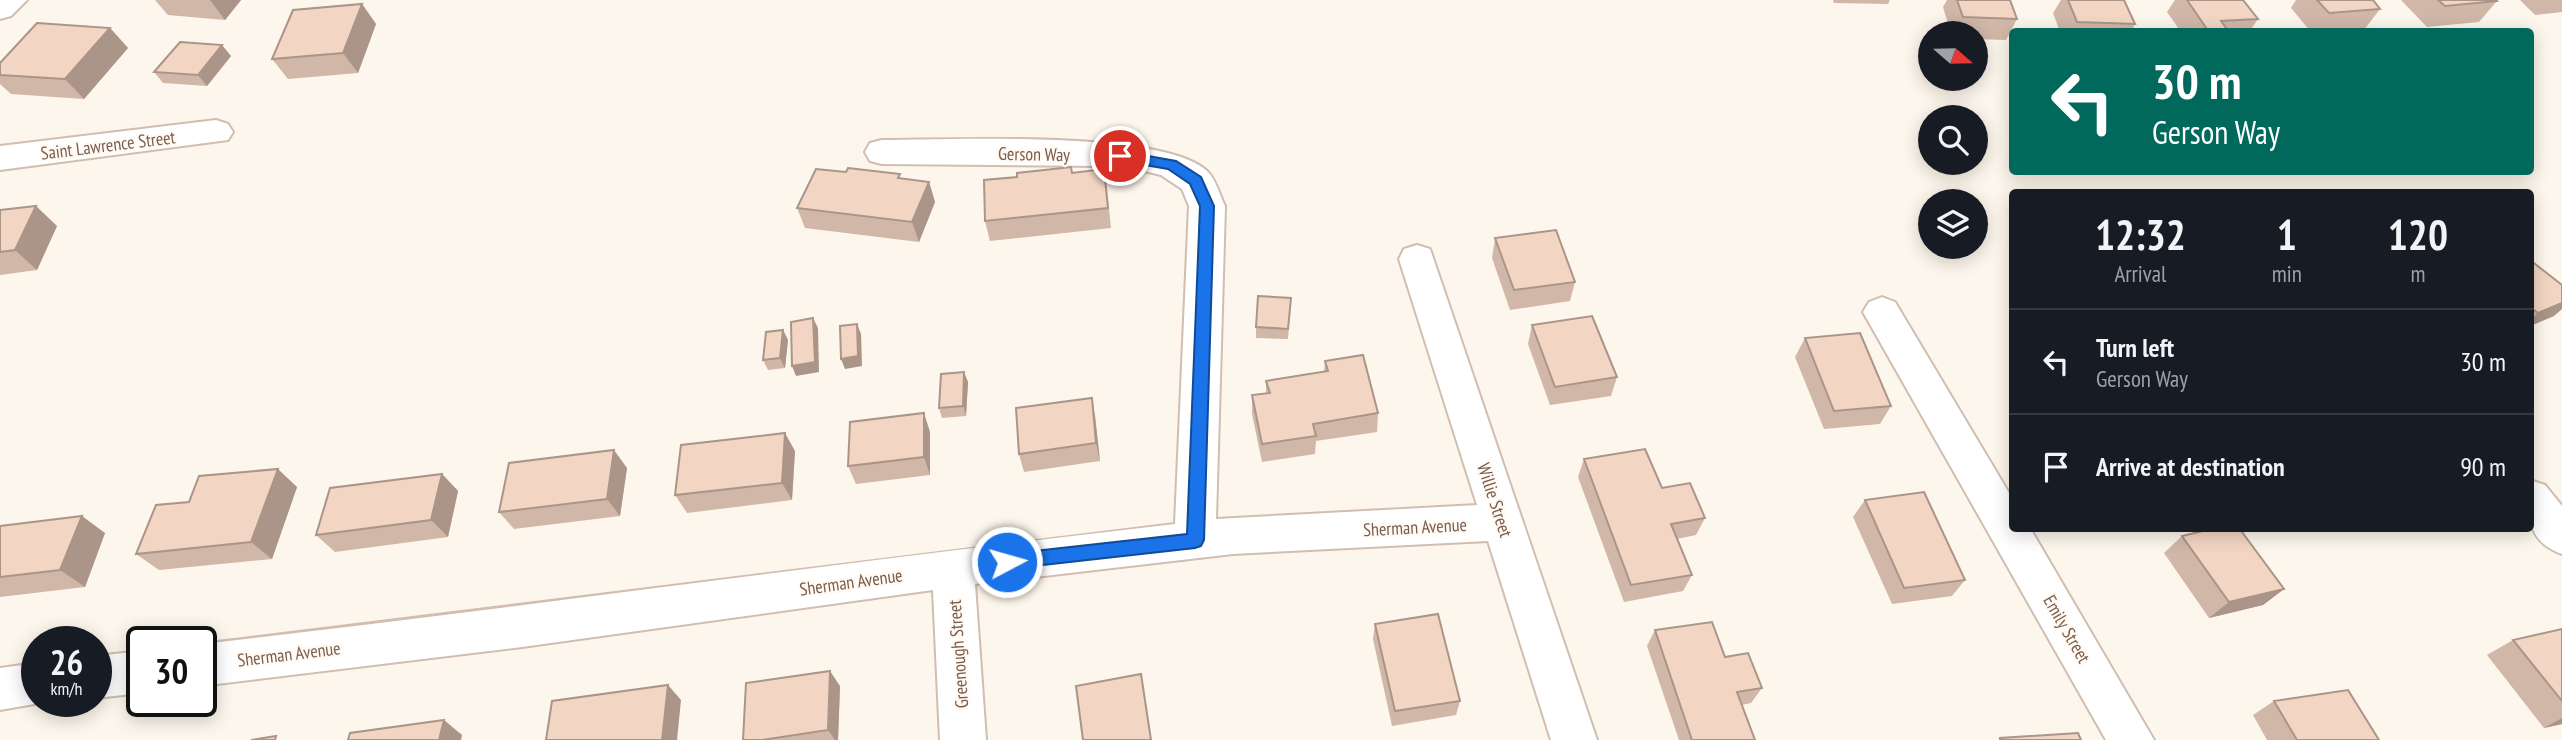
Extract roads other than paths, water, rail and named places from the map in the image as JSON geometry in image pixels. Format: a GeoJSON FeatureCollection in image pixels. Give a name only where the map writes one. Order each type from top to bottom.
{"type":"FeatureCollection","features":[{"type":"Feature","properties":{"kind":"street"},"geometry":{"type":"LineString","coordinates":[[0,9],[11,0]]}},
{"type":"Feature","properties":{"kind":"street","name":"Saint Lawrence Street"},"geometry":{"type":"LineString","coordinates":[[0,158],[216,132]]}},
{"type":"Feature","properties":{"kind":"street","name":"Gerson Way"},"geometry":{"type":"LineString","coordinates":[[882,152],[1100,154],[1140,158],[1171,165],[1196,181],[1207,206],[1195,540]]}},
{"type":"Feature","properties":{"kind":"street","name":"Willie Street"},"geometry":{"type":"LineString","coordinates":[[1417,259],[1574,740]]}},
{"type":"Feature","properties":{"kind":"street","name":"Emily Street"},"geometry":{"type":"LineString","coordinates":[[1882,312],[2008,518]]}},
{"type":"Feature","properties":{"kind":"street"},"geometry":{"type":"LineString","coordinates":[[2534,503],[2562,536]]}},
{"type":"Feature","properties":{"kind":"street","name":"Sherman Avenue"},"geometry":{"type":"LineString","coordinates":[[217,663],[522,627],[953,568],[1195,540],[1503,522]]}},
{"type":"Feature","properties":{"kind":"street","name":"Emily Street"},"geometry":{"type":"LineString","coordinates":[[2016,532],[2132,740]]}},
{"type":"Feature","properties":{"kind":"street","name":"Greenough Street"},"geometry":{"type":"LineString","coordinates":[[953,568],[963,740]]}},
{"type":"Feature","properties":{"kind":"street"},"geometry":{"type":"LineString","coordinates":[[0,689],[21,686]]}}]}
